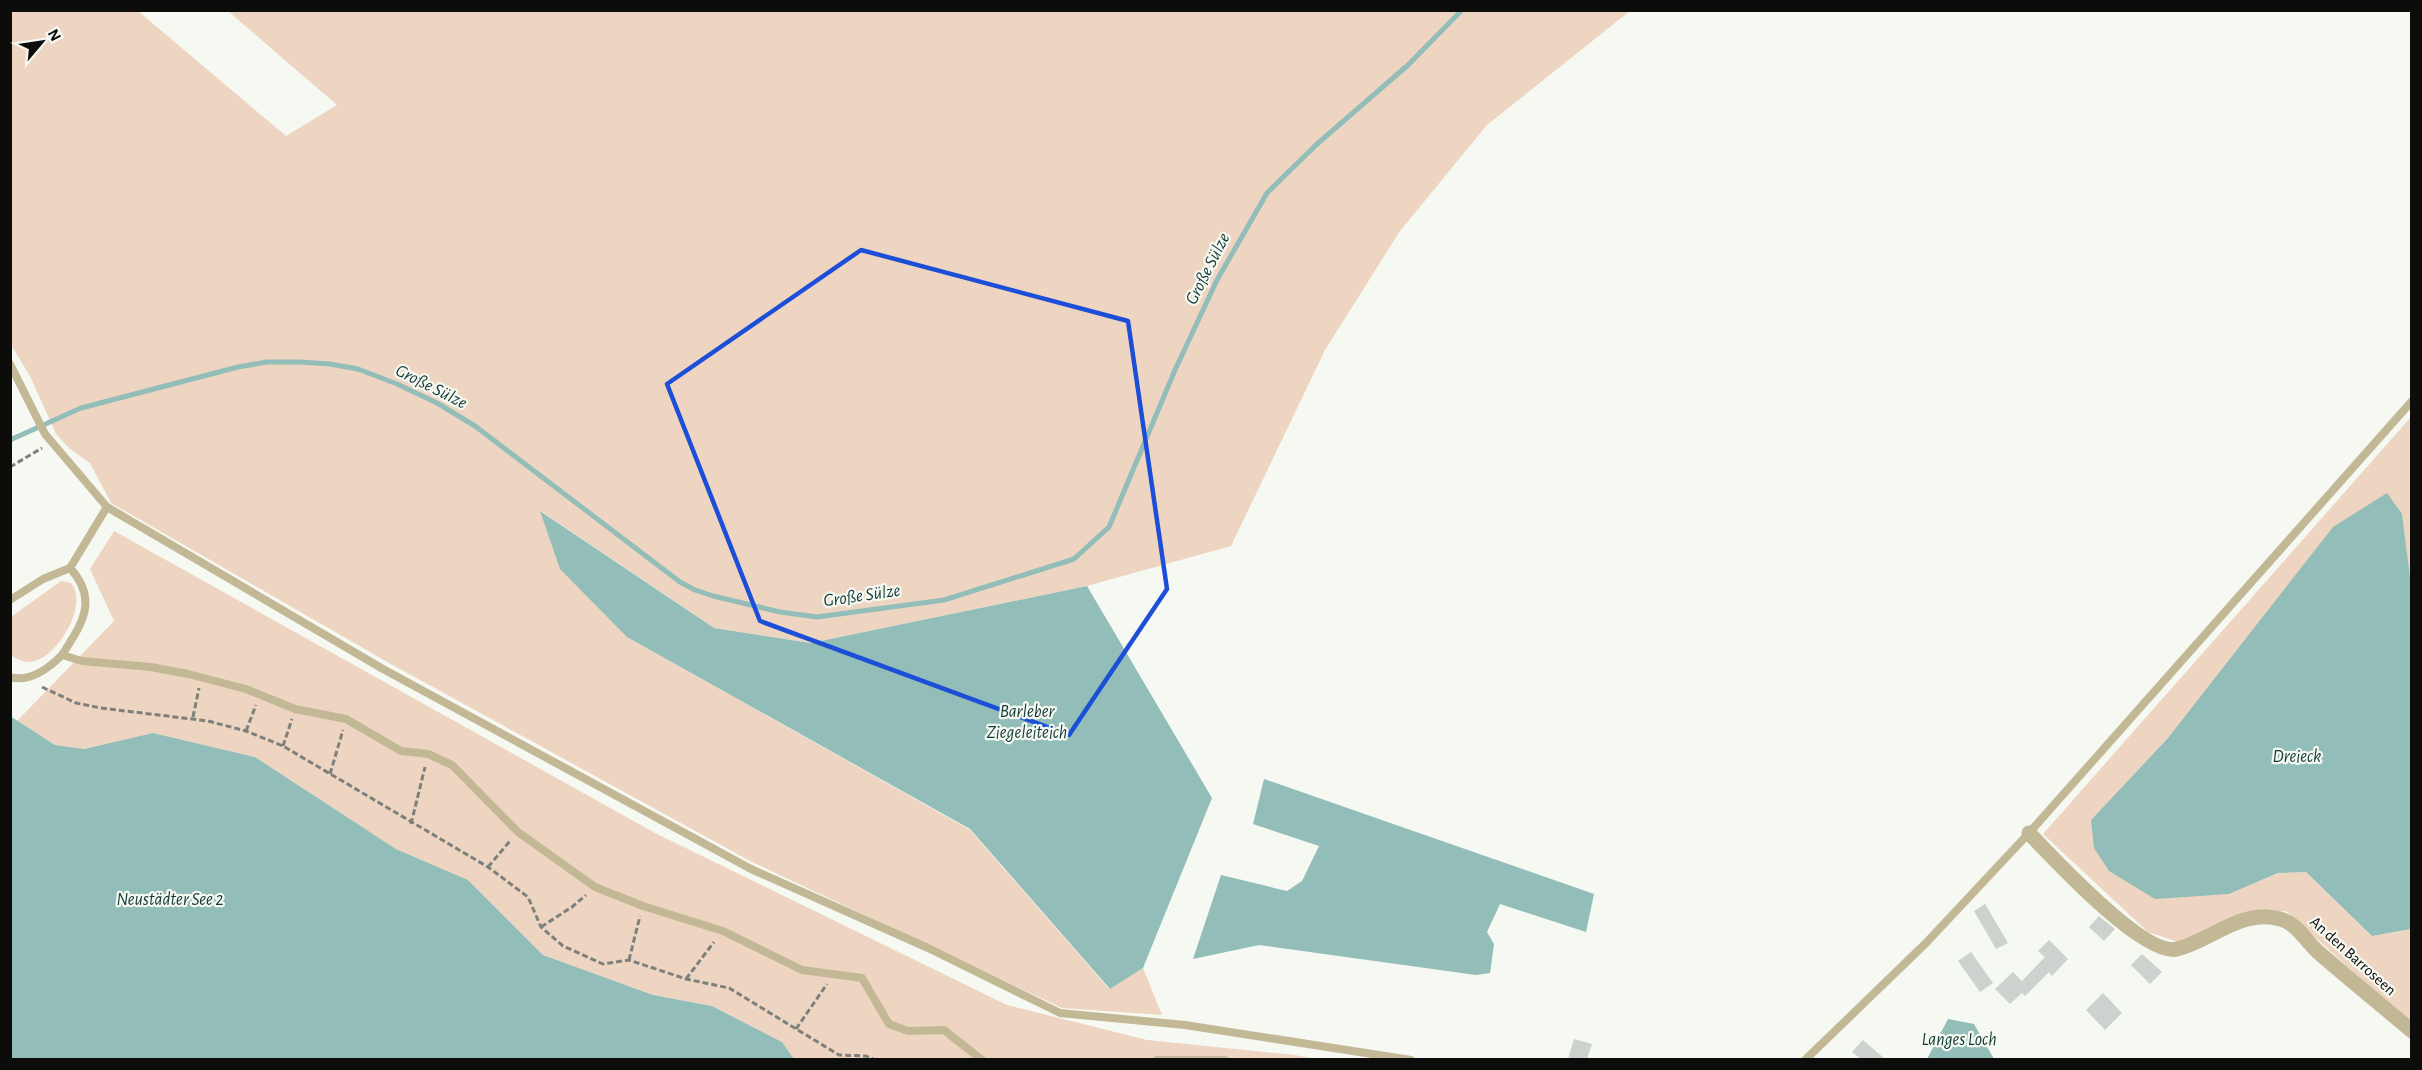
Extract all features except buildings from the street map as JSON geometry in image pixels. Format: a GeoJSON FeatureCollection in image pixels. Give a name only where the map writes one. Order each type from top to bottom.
{"type":"FeatureCollection","features":[{"type":"Feature","properties":{"kind":"street","name":"An den Barroseen"},"geometry":{"type":"LineString","coordinates":[[2029,833],[2084,891],[2149,942],[2175,950],[2245,919],[2262,916],[2282,919],[2292,924],[2315,949],[2412,1031]]}},
{"type":"Feature","properties":{"kind":"lane"},"geometry":{"type":"LineString","coordinates":[[10,364],[45,434],[107,507],[383,669],[751,869],[928,948],[1060,1013],[1185,1025],[1411,1059]]}},
{"type":"Feature","properties":{"kind":"lane"},"geometry":{"type":"LineString","coordinates":[[1805,1059],[1926,943],[2029,833],[2412,401]]}},
{"type":"Feature","properties":{"kind":"lane"},"geometry":{"type":"LineString","coordinates":[[10,600],[43,579],[70,568],[107,507]]}},
{"type":"Feature","properties":{"kind":"lane"},"geometry":{"type":"LineString","coordinates":[[10,677],[27,678],[48,666],[62,655],[80,625],[86,607],[83,588],[70,568]]}},
{"type":"Feature","properties":{"kind":"lane"},"geometry":{"type":"LineString","coordinates":[[62,655],[82,661],[151,667],[201,678],[260,694],[295,708],[346,719],[401,751],[428,754],[452,765],[518,832],[595,887],[643,906],[723,931],[802,970],[862,978],[889,1024],[908,1031],[944,1030],[982,1059]]}},
{"type":"Feature","properties":{"kind":"lane"},"geometry":{"type":"LineString","coordinates":[[1157,1059],[1225,1059]]}},
{"type":"Feature","properties":{"kind":"path"},"geometry":{"type":"LineString","coordinates":[[10,467],[52,443]]}},
{"type":"Feature","properties":{"kind":"path"},"geometry":{"type":"LineString","coordinates":[[27,678],[60,696],[86,705],[193,718],[246,731],[283,746],[411,824],[488,867],[528,897],[541,927],[563,946],[603,964],[629,960],[686,979],[729,988],[839,1055],[866,1056],[875,1059]]}},
{"type":"Feature","properties":{"kind":"path"},"geometry":{"type":"LineString","coordinates":[[193,718],[201,678]]}},
{"type":"Feature","properties":{"kind":"path"},"geometry":{"type":"LineString","coordinates":[[246,731],[260,694]]}},
{"type":"Feature","properties":{"kind":"path"},"geometry":{"type":"LineString","coordinates":[[283,746],[295,708]]}},
{"type":"Feature","properties":{"kind":"path"},"geometry":{"type":"LineString","coordinates":[[330,774],[346,719]]}},
{"type":"Feature","properties":{"kind":"path"},"geometry":{"type":"LineString","coordinates":[[411,824],[428,754]]}},
{"type":"Feature","properties":{"kind":"path"},"geometry":{"type":"LineString","coordinates":[[488,867],[518,832]]}},
{"type":"Feature","properties":{"kind":"path"},"geometry":{"type":"LineString","coordinates":[[541,927],[572,907],[595,887]]}},
{"type":"Feature","properties":{"kind":"path"},"geometry":{"type":"LineString","coordinates":[[629,960],[643,906]]}},
{"type":"Feature","properties":{"kind":"path"},"geometry":{"type":"LineString","coordinates":[[686,979],[723,931]]}},
{"type":"Feature","properties":{"kind":"path"},"geometry":{"type":"LineString","coordinates":[[796,1029],[835,973]]}},
{"type":"Feature","properties":{"kind":"highlighted area"},"geometry":{"type":"Polygon","coordinates":[[[861,250],[1128,321],[1167,589],[1069,735],[760,621],[667,384],[861,250]]]}},
{"type":"Feature","properties":{"kind":"shaded area"},"geometry":{"type":"Polygon","coordinates":[[[10,11],[138,11],[286,136],[337,105],[228,11],[1630,11],[1487,125],[1400,231],[1325,350],[1231,546],[1087,586],[811,643],[714,628],[541,511],[627,637],[970,830],[1109,989],[1143,968],[1162,1015],[1062,1008],[750,861],[389,663],[111,503],[90,463],[70,449],[56,434],[30,376],[11,345],[10,11]]]}},
{"type":"Feature","properties":{"kind":"shaded area"},"geometry":{"type":"Polygon","coordinates":[[[2411,417],[2411,593],[2402,514],[2168,738],[2091,820],[2229,894],[2278,873],[2306,872],[2372,936],[2411,929],[2411,1024],[2286,911],[2248,913],[2178,942],[2148,932],[2043,834],[2411,417]]]}},
{"type":"Feature","properties":{"kind":"shaded area"},"geometry":{"type":"Polygon","coordinates":[[[114,531],[655,833],[1007,1005],[1147,1040],[1316,1059],[794,1059],[782,1042],[712,1006],[653,995],[543,955],[468,880],[396,849],[255,757],[153,733],[84,749],[55,745],[17,721],[114,621],[90,569],[114,531]]]}},
{"type":"Feature","properties":{"kind":"shaded area"},"geometry":{"type":"Polygon","coordinates":[[[61,581],[71,583],[76,593],[73,618],[67,631],[49,653],[38,660],[26,662],[11,656],[11,617],[61,581]]]}},
{"type":"Feature","properties":{"kind":"water","name":"Dreieck"},"geometry":{"type":"Polygon","coordinates":[[[2387,493],[2402,514],[2412,593],[2411,929],[2372,936],[2306,872],[2278,873],[2229,894],[2155,899],[2109,871],[2094,848],[2091,820],[2168,738],[2333,527],[2387,493]]]}},
{"type":"Feature","properties":{"kind":"water","name":"Barleber Ziegeleiteich"},"geometry":{"type":"Polygon","coordinates":[[[540,511],[714,628],[811,643],[1087,586],[1212,798],[1143,968],[1110,989],[970,829],[627,637],[560,569],[540,511]]]}},
{"type":"Feature","properties":{"kind":"water","name":"Neustädter See 2"},"geometry":{"type":"Polygon","coordinates":[[[10,716],[55,745],[84,749],[153,733],[255,757],[396,849],[468,880],[543,955],[653,995],[712,1006],[782,1042],[794,1059],[11,1059],[10,716]]]}},
{"type":"Feature","properties":{"kind":"water"},"geometry":{"type":"Polygon","coordinates":[[[1264,779],[1594,894],[1586,932],[1500,904],[1487,932],[1494,944],[1490,973],[1476,975],[1259,945],[1193,959],[1221,875],[1287,891],[1302,881],[1319,846],[1253,824],[1264,779]]]}},
{"type":"Feature","properties":{"kind":"water","name":"Langes Loch"},"geometry":{"type":"Polygon","coordinates":[[[1948,1019],[1974,1024],[1994,1059],[1927,1059],[1948,1019]]]}},
{"type":"Feature","properties":{"kind":"waterway","name":"Große Sülze"},"geometry":{"type":"LineString","coordinates":[[10,440],[81,408],[238,367],[267,362],[330,364],[358,369],[397,384],[437,403],[475,426],[680,582],[695,590],[780,612],[817,617],[944,600],[1074,559],[1109,527],[1175,370],[1217,280],[1267,193],[1316,145],[1408,65],[1462,10]]}}]}
